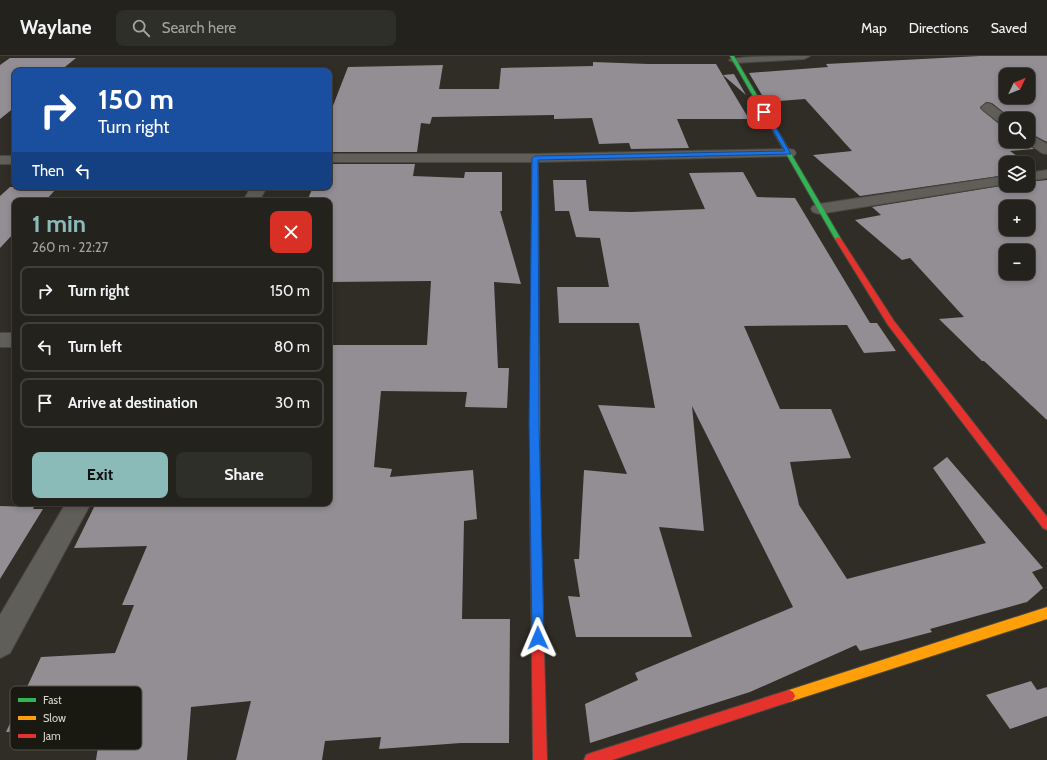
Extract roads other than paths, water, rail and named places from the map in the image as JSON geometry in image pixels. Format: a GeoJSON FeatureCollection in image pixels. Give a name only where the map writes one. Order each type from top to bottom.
{"type":"FeatureCollection","features":[{"type":"Feature","properties":{"kind":"street"},"geometry":{"type":"LineString","coordinates":[[804,56],[734,58],[789,153],[819,209],[891,323],[1047,525]]}},
{"type":"Feature","properties":{"kind":"street"},"geometry":{"type":"LineString","coordinates":[[987,107],[999,116]]}},
{"type":"Feature","properties":{"kind":"street"},"geometry":{"type":"LineString","coordinates":[[1035,141],[1047,150]]}},
{"type":"Feature","properties":{"kind":"street"},"geometry":{"type":"LineString","coordinates":[[332,158],[535,158],[789,153]]}},
{"type":"Feature","properties":{"kind":"street"},"geometry":{"type":"LineString","coordinates":[[535,158],[534,423],[540,760]]}},
{"type":"Feature","properties":{"kind":"street"},"geometry":{"type":"LineString","coordinates":[[0,160],[12,160]]}},
{"type":"Feature","properties":{"kind":"street"},"geometry":{"type":"LineString","coordinates":[[1035,176],[1047,174]]}},
{"type":"Feature","properties":{"kind":"street"},"geometry":{"type":"LineString","coordinates":[[819,209],[999,181]]}},
{"type":"Feature","properties":{"kind":"street"},"geometry":{"type":"LineString","coordinates":[[0,340],[12,340]]}},
{"type":"Feature","properties":{"kind":"street"},"geometry":{"type":"LineString","coordinates":[[0,643],[77,506]]}},
{"type":"Feature","properties":{"kind":"street"},"geometry":{"type":"LineString","coordinates":[[591,760],[1047,613]]}}]}
